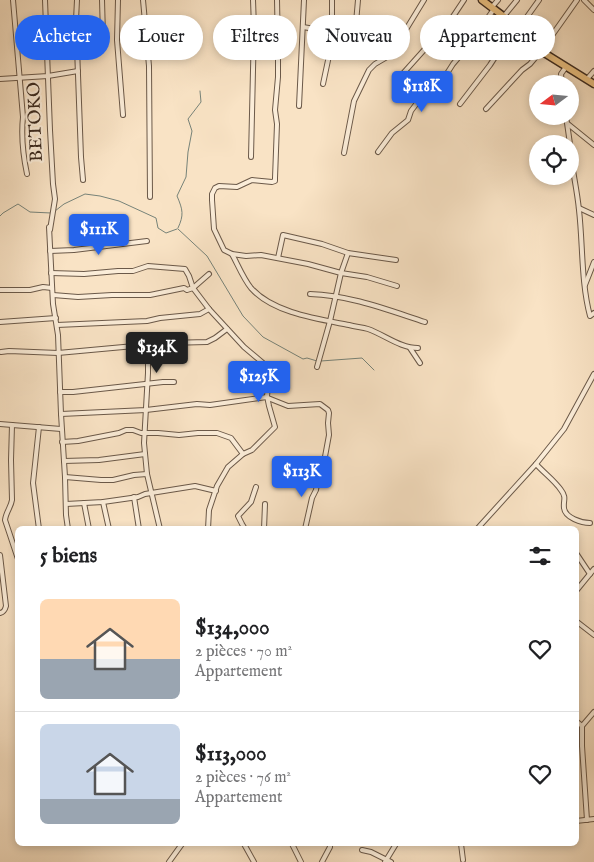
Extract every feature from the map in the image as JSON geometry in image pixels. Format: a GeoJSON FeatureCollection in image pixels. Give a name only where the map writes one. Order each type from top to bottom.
{"type":"FeatureCollection","features":[{"type":"Feature","properties":{"kind":"highway"},"geometry":{"type":"LineString","coordinates":[[482,0],[503,15]]}},
{"type":"Feature","properties":{"kind":"highway"},"geometry":{"type":"LineString","coordinates":[[555,60],[594,84]]}},
{"type":"Feature","properties":{"kind":"street"},"geometry":{"type":"LineString","coordinates":[[13,0],[23,116],[22,143],[27,174]]}},
{"type":"Feature","properties":{"kind":"street","name":"BETOKO"},"geometry":{"type":"LineString","coordinates":[[45,0],[52,184],[55,199],[50,230],[49,227],[50,251],[52,288],[59,345],[62,442],[68,526]]}},
{"type":"Feature","properties":{"kind":"street"},"geometry":{"type":"LineString","coordinates":[[77,0],[76,20],[83,180]]}},
{"type":"Feature","properties":{"kind":"street"},"geometry":{"type":"LineString","coordinates":[[102,0],[102,15]]}},
{"type":"Feature","properties":{"kind":"street"},"geometry":{"type":"LineString","coordinates":[[118,0],[117,40],[123,115]]}},
{"type":"Feature","properties":{"kind":"street"},"geometry":{"type":"LineString","coordinates":[[143,0],[149,66],[150,197]]}},
{"type":"Feature","properties":{"kind":"street"},"geometry":{"type":"LineString","coordinates":[[250,157],[254,27],[253,0]]}},
{"type":"Feature","properties":{"kind":"street"},"geometry":{"type":"LineString","coordinates":[[277,0],[278,59],[275,110],[277,124],[275,181],[252,180],[237,187],[219,186],[215,188],[212,194],[214,229],[224,250],[232,254],[246,256],[261,255],[278,258],[341,273],[367,277],[397,286]]}},
{"type":"Feature","properties":{"kind":"street"},"geometry":{"type":"LineString","coordinates":[[299,106],[304,0]]}},
{"type":"Feature","properties":{"kind":"street"},"geometry":{"type":"LineString","coordinates":[[331,15],[332,0]]}},
{"type":"Feature","properties":{"kind":"street"},"geometry":{"type":"LineString","coordinates":[[357,15],[358,0]]}},
{"type":"Feature","properties":{"kind":"street"},"geometry":{"type":"LineString","coordinates":[[344,153],[354,102],[369,70],[391,54],[424,0]]}},
{"type":"Feature","properties":{"kind":"street"},"geometry":{"type":"LineString","coordinates":[[398,79],[450,21],[464,0]]}},
{"type":"Feature","properties":{"kind":"street"},"geometry":{"type":"LineString","coordinates":[[378,152],[392,133],[408,120],[411,111],[417,103],[439,86],[453,64],[469,46],[498,0]]}},
{"type":"Feature","properties":{"kind":"street"},"geometry":{"type":"LineString","coordinates":[[505,15],[517,0]]}},
{"type":"Feature","properties":{"kind":"street"},"geometry":{"type":"LineString","coordinates":[[528,15],[539,0]]}},
{"type":"Feature","properties":{"kind":"street"},"geometry":{"type":"LineString","coordinates":[[555,31],[577,0]]}},
{"type":"Feature","properties":{"kind":"street"},"geometry":{"type":"LineString","coordinates":[[584,0],[594,10]]}},
{"type":"Feature","properties":{"kind":"street"},"geometry":{"type":"LineString","coordinates":[[303,27],[307,28]]}},
{"type":"Feature","properties":{"kind":"street"},"geometry":{"type":"LineString","coordinates":[[323,84],[328,60]]}},
{"type":"Feature","properties":{"kind":"street"},"geometry":{"type":"LineString","coordinates":[[460,104],[494,60]]}},
{"type":"Feature","properties":{"kind":"street"},"geometry":{"type":"LineString","coordinates":[[486,109],[533,60]]}},
{"type":"Feature","properties":{"kind":"street"},"geometry":{"type":"LineString","coordinates":[[561,75],[566,67]]}},
{"type":"Feature","properties":{"kind":"street"},"geometry":{"type":"LineString","coordinates":[[0,79],[48,76],[78,71]]}},
{"type":"Feature","properties":{"kind":"street"},"geometry":{"type":"LineString","coordinates":[[586,79],[594,71]]}},
{"type":"Feature","properties":{"kind":"street"},"geometry":{"type":"LineString","coordinates":[[569,125],[594,145]]}},
{"type":"Feature","properties":{"kind":"street"},"geometry":{"type":"LineString","coordinates":[[575,185],[579,208],[587,304],[592,315]]}},
{"type":"Feature","properties":{"kind":"street"},"geometry":{"type":"LineString","coordinates":[[579,208],[594,215]]}},
{"type":"Feature","properties":{"kind":"street"},"geometry":{"type":"LineString","coordinates":[[278,258],[283,235],[322,244],[348,253],[396,260]]}},
{"type":"Feature","properties":{"kind":"street"},"geometry":{"type":"LineString","coordinates":[[50,251],[147,241]]}},
{"type":"Feature","properties":{"kind":"street"},"geometry":{"type":"LineString","coordinates":[[317,367],[341,273],[348,253]]}},
{"type":"Feature","properties":{"kind":"street"},"geometry":{"type":"LineString","coordinates":[[232,254],[251,287],[261,297],[276,306],[370,330],[410,348],[418,348]]}},
{"type":"Feature","properties":{"kind":"street"},"geometry":{"type":"LineString","coordinates":[[585,287],[594,262]]}},
{"type":"Feature","properties":{"kind":"street"},"geometry":{"type":"LineString","coordinates":[[51,274],[84,274],[118,270],[133,271],[148,266],[183,269],[187,271],[193,288],[209,309],[244,348],[263,363],[266,371],[270,413],[275,427],[252,450],[243,454],[228,467],[217,486],[208,514],[208,526]]}},
{"type":"Feature","properties":{"kind":"street"},"geometry":{"type":"LineString","coordinates":[[53,295],[78,297],[112,294],[150,295],[193,288],[209,274]]}},
{"type":"Feature","properties":{"kind":"street"},"geometry":{"type":"LineString","coordinates":[[0,290],[52,288]]}},
{"type":"Feature","properties":{"kind":"street"},"geometry":{"type":"LineString","coordinates":[[310,294],[326,294],[364,302],[425,322]]}},
{"type":"Feature","properties":{"kind":"street"},"geometry":{"type":"LineString","coordinates":[[57,325],[147,321],[200,314],[209,309]]}},
{"type":"Feature","properties":{"kind":"street"},"geometry":{"type":"LineString","coordinates":[[0,322],[56,318]]}},
{"type":"Feature","properties":{"kind":"street"},"geometry":{"type":"LineString","coordinates":[[1,352],[58,353],[148,344],[207,342],[228,329]]}},
{"type":"Feature","properties":{"kind":"street"},"geometry":{"type":"LineString","coordinates":[[148,344],[144,443],[147,474],[159,526]]}},
{"type":"Feature","properties":{"kind":"street"},"geometry":{"type":"LineString","coordinates":[[410,348],[420,363]]}},
{"type":"Feature","properties":{"kind":"street"},"geometry":{"type":"LineString","coordinates":[[480,526],[536,464],[564,429],[594,374]]}},
{"type":"Feature","properties":{"kind":"street"},"geometry":{"type":"LineString","coordinates":[[60,392],[174,382]]}},
{"type":"Feature","properties":{"kind":"street"},"geometry":{"type":"LineString","coordinates":[[61,414],[146,410],[268,398],[288,406],[320,404],[329,413],[329,435],[324,462],[319,472],[306,526]]}},
{"type":"Feature","properties":{"kind":"street"},"geometry":{"type":"LineString","coordinates":[[0,424],[62,429]]}},
{"type":"Feature","properties":{"kind":"street"},"geometry":{"type":"LineString","coordinates":[[12,425],[12,506],[6,516],[6,520],[15,549]]}},
{"type":"Feature","properties":{"kind":"street"},"geometry":{"type":"LineString","coordinates":[[39,427],[33,483],[39,526]]}},
{"type":"Feature","properties":{"kind":"street"},"geometry":{"type":"LineString","coordinates":[[62,442],[78,441],[126,430],[179,435],[217,433],[231,438],[243,454]]}},
{"type":"Feature","properties":{"kind":"street"},"geometry":{"type":"LineString","coordinates":[[64,461],[99,460],[145,454]]}},
{"type":"Feature","properties":{"kind":"street"},"geometry":{"type":"LineString","coordinates":[[536,464],[562,491],[565,499],[564,509],[566,513],[577,521],[590,524]]}},
{"type":"Feature","properties":{"kind":"street"},"geometry":{"type":"LineString","coordinates":[[65,478],[107,480],[147,474]]}},
{"type":"Feature","properties":{"kind":"street"},"geometry":{"type":"LineString","coordinates":[[66,504],[103,502],[195,486],[216,491]]}},
{"type":"Feature","properties":{"kind":"street"},"geometry":{"type":"LineString","coordinates":[[243,526],[238,516],[251,502],[256,487]]}},
{"type":"Feature","properties":{"kind":"street"},"geometry":{"type":"LineString","coordinates":[[134,497],[139,526]]}},
{"type":"Feature","properties":{"kind":"street"},"geometry":{"type":"LineString","coordinates":[[103,502],[108,526]]}},
{"type":"Feature","properties":{"kind":"street"},"geometry":{"type":"LineString","coordinates":[[84,503],[88,526]]}},
{"type":"Feature","properties":{"kind":"street"},"geometry":{"type":"LineString","coordinates":[[264,526],[265,504]]}},
{"type":"Feature","properties":{"kind":"street"},"geometry":{"type":"LineString","coordinates":[[0,556],[6,606],[5,610],[0,613]]}},
{"type":"Feature","properties":{"kind":"street"},"geometry":{"type":"LineString","coordinates":[[579,557],[590,574]]}},
{"type":"Feature","properties":{"kind":"street"},"geometry":{"type":"LineString","coordinates":[[579,587],[594,569]]}},
{"type":"Feature","properties":{"kind":"street"},"geometry":{"type":"LineString","coordinates":[[579,623],[594,635]]}},
{"type":"Feature","properties":{"kind":"street"},"geometry":{"type":"LineString","coordinates":[[587,820],[582,726],[594,712]]}},
{"type":"Feature","properties":{"kind":"street"},"geometry":{"type":"LineString","coordinates":[[579,821],[594,819]]}},
{"type":"Feature","properties":{"kind":"street"},"geometry":{"type":"LineString","coordinates":[[169,862],[181,846]]}},
{"type":"Feature","properties":{"kind":"street"},"geometry":{"type":"LineString","coordinates":[[245,846],[254,862]]}},
{"type":"Feature","properties":{"kind":"street"},"geometry":{"type":"LineString","coordinates":[[293,846],[301,862]]}},
{"type":"Feature","properties":{"kind":"street"},"geometry":{"type":"LineString","coordinates":[[322,862],[330,846]]}},
{"type":"Feature","properties":{"kind":"street"},"geometry":{"type":"LineString","coordinates":[[385,861],[395,846]]}},
{"type":"Feature","properties":{"kind":"street"},"geometry":{"type":"LineString","coordinates":[[461,846],[463,860]]}},
{"type":"Feature","properties":{"kind":"street"},"geometry":{"type":"LineString","coordinates":[[362,850],[371,852],[385,861],[391,862]]}},
{"type":"Feature","properties":{"kind":"waterway"},"geometry":{"type":"LineString","coordinates":[[178,228],[182,212],[177,196],[186,177],[192,131],[188,119],[201,102],[200,91]]}},
{"type":"Feature","properties":{"kind":"waterway"},"geometry":{"type":"LineString","coordinates":[[55,211],[64,204],[85,194],[100,196],[119,201],[156,218],[158,228],[166,233],[177,229]]}},
{"type":"Feature","properties":{"kind":"waterway"},"geometry":{"type":"LineString","coordinates":[[0,216],[18,204],[30,212],[51,213]]}},
{"type":"Feature","properties":{"kind":"waterway"},"geometry":{"type":"LineString","coordinates":[[178,229],[207,256],[243,316],[263,337],[303,359],[307,358],[317,361]]}},
{"type":"Feature","properties":{"kind":"waterway"},"geometry":{"type":"LineString","coordinates":[[321,361],[362,358],[374,370]]}}]}
